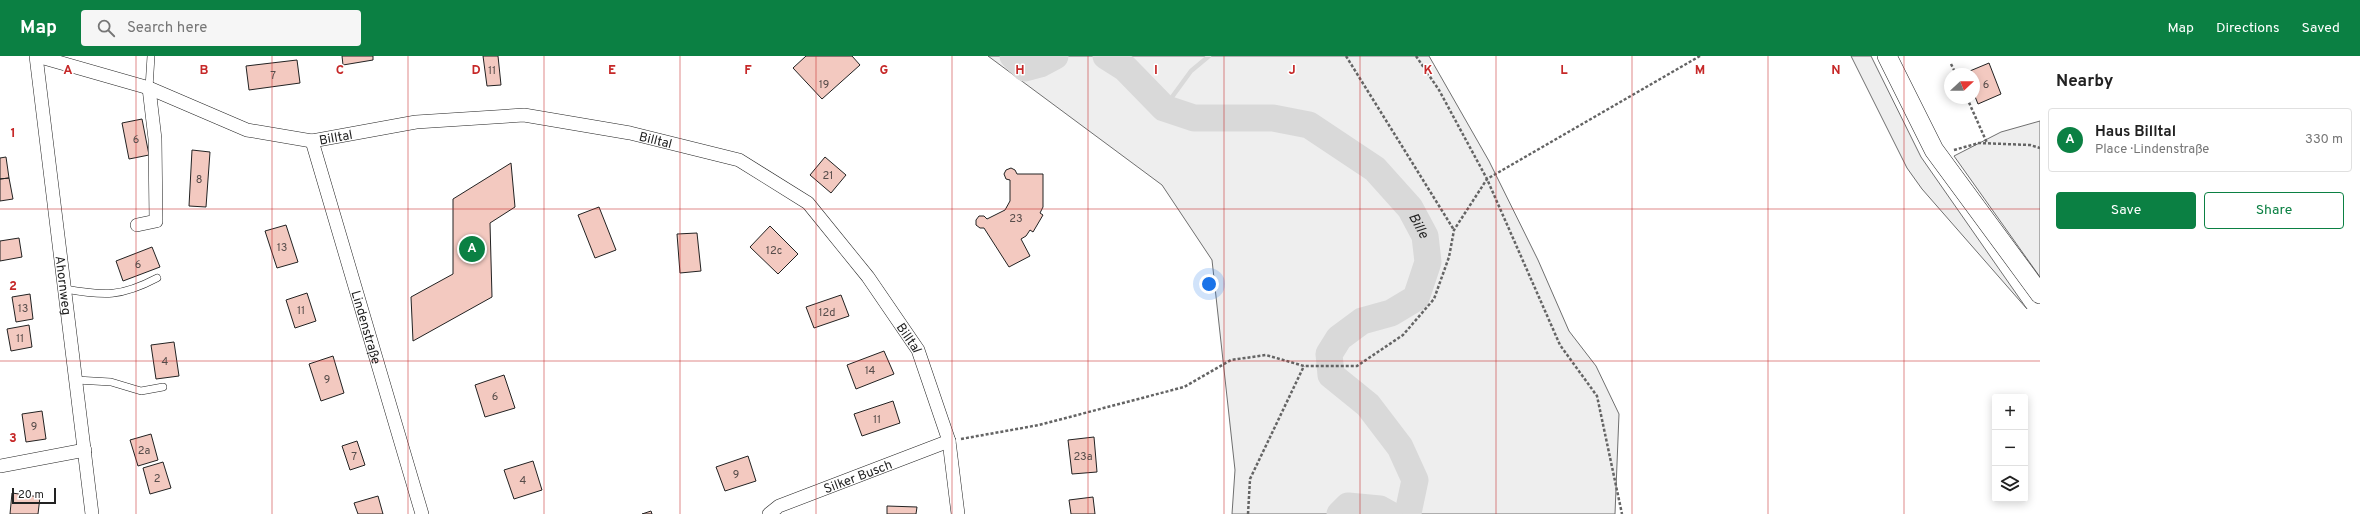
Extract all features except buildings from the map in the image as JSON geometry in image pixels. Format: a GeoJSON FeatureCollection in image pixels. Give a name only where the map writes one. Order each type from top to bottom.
{"type":"FeatureCollection","features":[{"type":"Feature","properties":{"kind":"main road"},"geometry":{"type":"LineString","coordinates":[[1887,56],[1934,150],[2040,294]]}},
{"type":"Feature","properties":{"kind":"street","name":"Billtal"},"geometry":{"type":"LineString","coordinates":[[37,56],[149,88],[247,130],[312,141],[416,122],[524,116],[630,133],[739,160],[808,203],[868,277],[918,350],[949,441],[958,514]]}},
{"type":"Feature","properties":{"kind":"street","name":"Ahornweg"},"geometry":{"type":"LineString","coordinates":[[37,56],[92,514]]}},
{"type":"Feature","properties":{"kind":"street"},"geometry":{"type":"LineString","coordinates":[[137,225],[156,221],[155,139],[149,88]]}},
{"type":"Feature","properties":{"kind":"street","name":"Lindenstraße"},"geometry":{"type":"LineString","coordinates":[[312,141],[422,514]]}},
{"type":"Feature","properties":{"kind":"street","name":"Silker Busch"},"geometry":{"type":"LineString","coordinates":[[769,514],[779,506],[949,441]]}},
{"type":"Feature","properties":{"kind":"street"},"geometry":{"type":"LineString","coordinates":[[0,466],[85,450]]}},
{"type":"Feature","properties":{"kind":"lane"},"geometry":{"type":"LineString","coordinates":[[149,88],[151,56]]}},
{"type":"Feature","properties":{"kind":"lane"},"geometry":{"type":"LineString","coordinates":[[65,289],[90,294],[124,293],[157,278]]}},
{"type":"Feature","properties":{"kind":"lane"},"geometry":{"type":"LineString","coordinates":[[76,380],[111,382],[141,390],[163,387]]}},
{"type":"Feature","properties":{"kind":"path"},"geometry":{"type":"LineString","coordinates":[[1346,56],[1454,230]]}},
{"type":"Feature","properties":{"kind":"path"},"geometry":{"type":"LineString","coordinates":[[1416,56],[1439,90],[1487,179],[1560,346],[1597,396],[1622,514]]}},
{"type":"Feature","properties":{"kind":"path"},"geometry":{"type":"LineString","coordinates":[[949,441],[1040,425],[1184,387],[1231,360],[1266,355],[1304,366],[1357,366],[1403,336],[1434,299],[1449,257],[1454,230],[1487,179],[1700,56]]}},
{"type":"Feature","properties":{"kind":"path"},"geometry":{"type":"LineString","coordinates":[[1951,64],[1953,68]]}},
{"type":"Feature","properties":{"kind":"path"},"geometry":{"type":"LineString","coordinates":[[1970,104],[1988,143]]}},
{"type":"Feature","properties":{"kind":"path"},"geometry":{"type":"LineString","coordinates":[[1952,151],[1979,143],[2030,145],[2040,148]]}},
{"type":"Feature","properties":{"kind":"path"},"geometry":{"type":"LineString","coordinates":[[1248,514],[1250,479],[1304,366]]}},
{"type":"Feature","properties":{"kind":"shaded area"},"geometry":{"type":"Polygon","coordinates":[[[988,56],[1429,56],[1489,161],[1538,260],[1569,331],[1596,366],[1619,414],[1615,514],[1232,514],[1235,470],[1212,260],[1162,185],[988,56]]]}},
{"type":"Feature","properties":{"kind":"shaded area"},"geometry":{"type":"Polygon","coordinates":[[[1851,56],[1871,56],[1921,157],[2027,309],[1922,189],[1907,168],[1851,56]]]}},
{"type":"Feature","properties":{"kind":"shaded area"},"geometry":{"type":"Polygon","coordinates":[[[2040,121],[2040,277],[1954,156],[2001,132],[2040,121]]]}},
{"type":"Feature","properties":{"kind":"waterway","name":"Bille"},"geometry":{"type":"LineString","coordinates":[[1013,56],[1025,68],[1040,64],[1055,56]]}},
{"type":"Feature","properties":{"kind":"waterway","name":"Bille"},"geometry":{"type":"LineString","coordinates":[[1106,56],[1125,68],[1164,108],[1194,118],[1273,118],[1309,125],[1375,169],[1410,208],[1425,236],[1428,262],[1416,298],[1391,313],[1362,321],[1339,338],[1329,354],[1331,375],[1368,405],[1400,447],[1415,480],[1408,513],[1405,514]]}},
{"type":"Feature","properties":{"kind":"waterway"},"geometry":{"type":"LineString","coordinates":[[1164,108],[1191,71],[1209,56]]}},
{"type":"Feature","properties":{"kind":"waterway","name":"Bille"},"geometry":{"type":"LineString","coordinates":[[1340,514],[1348,506],[1380,509],[1389,514]]}},
{"type":"Feature","properties":{"kind":"place","name":"Haus Billtal"},"geometry":{"type":"Point","coordinates":[472,249]}}]}
